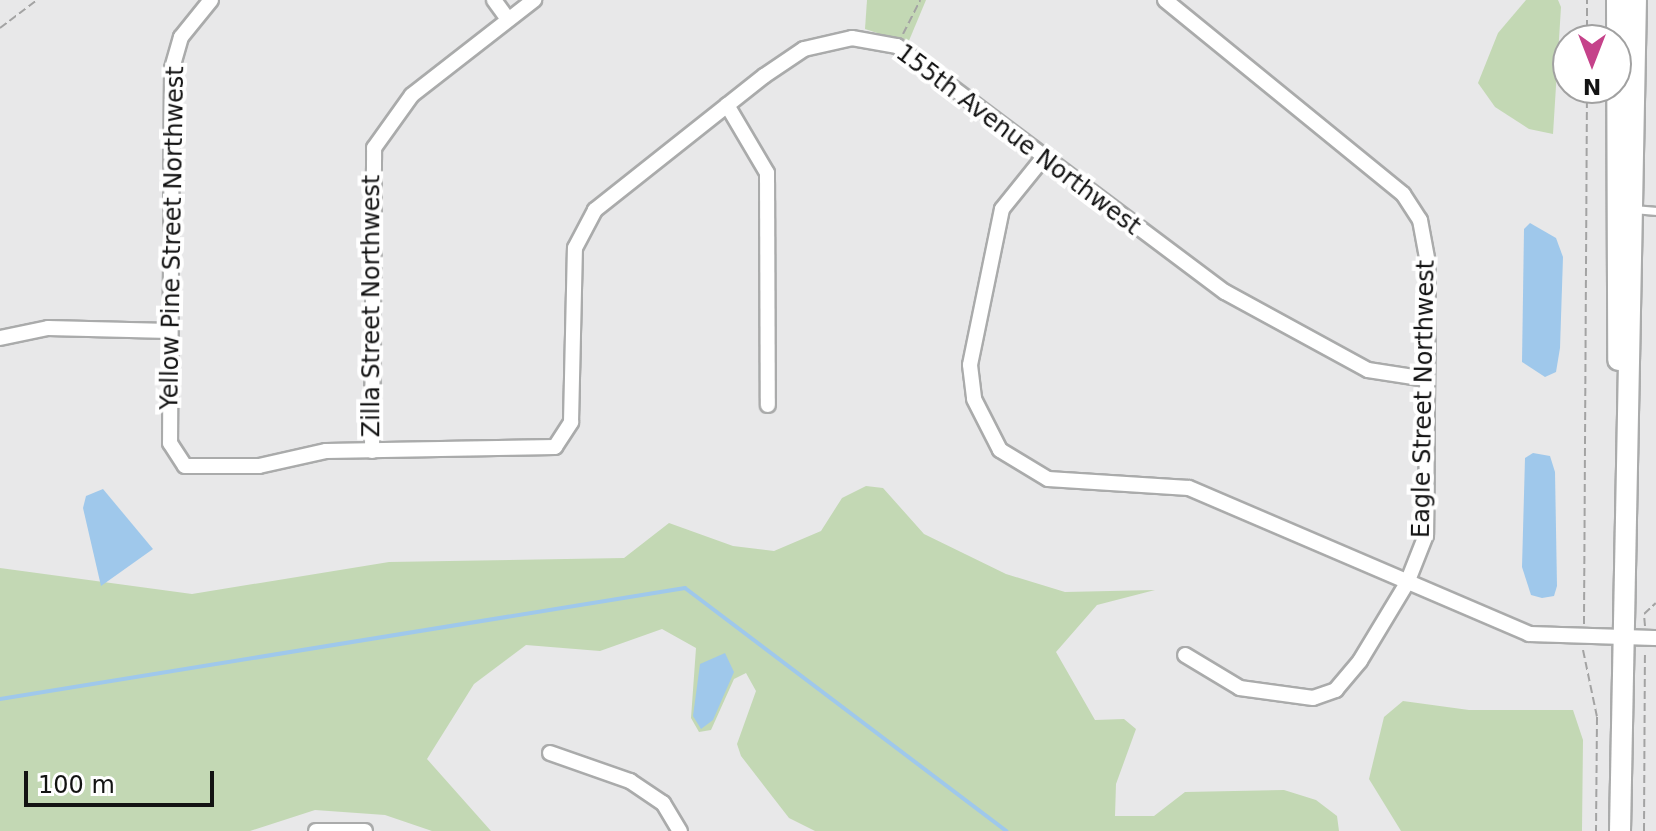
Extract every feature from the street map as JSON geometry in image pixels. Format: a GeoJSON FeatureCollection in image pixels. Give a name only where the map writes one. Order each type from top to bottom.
{"type":"FeatureCollection","features":[{"type":"Feature","properties":{"kind":"main road"},"geometry":{"type":"LineString","coordinates":[[1617,0],[1624,475]]}},
{"type":"Feature","properties":{"kind":"main road"},"geometry":{"type":"LineString","coordinates":[[1620,831],[1624,475],[1634,209],[1636,0]]}},
{"type":"Feature","properties":{"kind":"street","name":"Yellow Pine Street Northwest"},"geometry":{"type":"LineString","coordinates":[[211,0],[195,20],[172,69],[170,443],[179,460],[214,470],[372,451]]}},
{"type":"Feature","properties":{"kind":"street"},"geometry":{"type":"LineString","coordinates":[[494,0],[508,19],[534,0]]}},
{"type":"Feature","properties":{"kind":"street","name":"Eagle Street Northwest"},"geometry":{"type":"LineString","coordinates":[[1165,0],[1386,177],[1420,220],[1428,263],[1426,535],[1407,583],[1360,661],[1336,690],[1313,698],[1240,688],[1185,655]]}},
{"type":"Feature","properties":{"kind":"street","name":"Zilla Street Northwest"},"geometry":{"type":"LineString","coordinates":[[372,451],[370,189],[374,148],[390,118],[508,19]]}},
{"type":"Feature","properties":{"kind":"street","name":"155th Avenue Northwest"},"geometry":{"type":"LineString","coordinates":[[372,451],[556,446],[571,422],[570,292],[575,248],[588,223],[637,172],[727,105],[822,42],[897,46],[1225,292],[1368,370],[1426,379]]}},
{"type":"Feature","properties":{"kind":"street"},"geometry":{"type":"LineString","coordinates":[[727,105],[767,173],[768,405]]}},
{"type":"Feature","properties":{"kind":"street"},"geometry":{"type":"LineString","coordinates":[[1044,157],[1002,209],[989,252],[970,365],[987,429],[1000,450],[1048,479],[1189,488],[1529,634],[1656,638]]}},
{"type":"Feature","properties":{"kind":"street"},"geometry":{"type":"LineString","coordinates":[[0,338],[48,328],[170,331]]}},
{"type":"Feature","properties":{"kind":"street"},"geometry":{"type":"LineString","coordinates":[[550,753],[640,787],[663,803],[680,831]]}},
{"type":"Feature","properties":{"kind":"street"},"geometry":{"type":"LineString","coordinates":[[316,831],[365,831]]}},
{"type":"Feature","properties":{"kind":"lane"},"geometry":{"type":"LineString","coordinates":[[1634,209],[1656,211]]}},
{"type":"Feature","properties":{"kind":"path"},"geometry":{"type":"LineString","coordinates":[[0,28],[37,0]]}},
{"type":"Feature","properties":{"kind":"path"},"geometry":{"type":"LineString","coordinates":[[897,46],[920,0]]}},
{"type":"Feature","properties":{"kind":"path"},"geometry":{"type":"LineString","coordinates":[[1587,0],[1587,24]]}},
{"type":"Feature","properties":{"kind":"path"},"geometry":{"type":"LineString","coordinates":[[1584,624],[1587,104]]}},
{"type":"Feature","properties":{"kind":"path"},"geometry":{"type":"LineString","coordinates":[[1644,614],[1656,603]]}},
{"type":"Feature","properties":{"kind":"path"},"geometry":{"type":"LineString","coordinates":[[1583,651],[1596,712],[1596,831]]}},
{"type":"Feature","properties":{"kind":"path"},"geometry":{"type":"LineString","coordinates":[[1644,831],[1645,663]]}},
{"type":"Feature","properties":{"kind":"green space"},"geometry":{"type":"Polygon","coordinates":[[[867,0],[926,0],[908,43],[865,29],[867,0]]]}},
{"type":"Feature","properties":{"kind":"green space"},"geometry":{"type":"Polygon","coordinates":[[[1526,0],[1558,0],[1561,7],[1560,24],[1552,24],[1553,134],[1529,129],[1495,107],[1478,83],[1498,33],[1526,0]]]}},
{"type":"Feature","properties":{"kind":"green space"},"geometry":{"type":"Polygon","coordinates":[[[866,486],[883,488],[924,534],[1006,574],[1065,592],[1155,590],[1097,605],[1056,652],[1095,720],[1124,719],[1136,729],[1116,784],[1115,816],[1154,816],[1185,792],[1284,790],[1316,800],[1337,816],[1339,831],[815,831],[789,818],[741,756],[737,744],[756,691],[746,673],[734,679],[711,730],[699,732],[691,718],[696,648],[662,629],[600,651],[526,645],[474,684],[427,759],[491,831],[432,831],[385,815],[315,810],[250,831],[0,831],[0,568],[192,594],[389,562],[624,558],[669,523],[733,546],[774,551],[821,531],[842,498],[866,486]]]}},
{"type":"Feature","properties":{"kind":"green space"},"geometry":{"type":"Polygon","coordinates":[[[1403,701],[1469,710],[1573,710],[1583,740],[1582,831],[1401,831],[1369,779],[1384,717],[1403,701]]]}},
{"type":"Feature","properties":{"kind":"water"},"geometry":{"type":"Polygon","coordinates":[[[1530,223],[1556,238],[1563,257],[1560,348],[1556,372],[1545,377],[1522,362],[1524,229],[1530,223]]]}},
{"type":"Feature","properties":{"kind":"water"},"geometry":{"type":"Polygon","coordinates":[[[1533,453],[1550,456],[1555,472],[1557,586],[1554,596],[1542,598],[1531,595],[1522,567],[1525,458],[1533,453]]]}},
{"type":"Feature","properties":{"kind":"water"},"geometry":{"type":"Polygon","coordinates":[[[103,489],[153,549],[101,586],[83,508],[86,496],[103,489]]]}},
{"type":"Feature","properties":{"kind":"water"},"geometry":{"type":"Polygon","coordinates":[[[725,653],[734,672],[713,720],[701,729],[693,716],[700,664],[725,653]]]}},
{"type":"Feature","properties":{"kind":"waterway"},"geometry":{"type":"LineString","coordinates":[[0,699],[685,588],[1006,831]]}}]}
